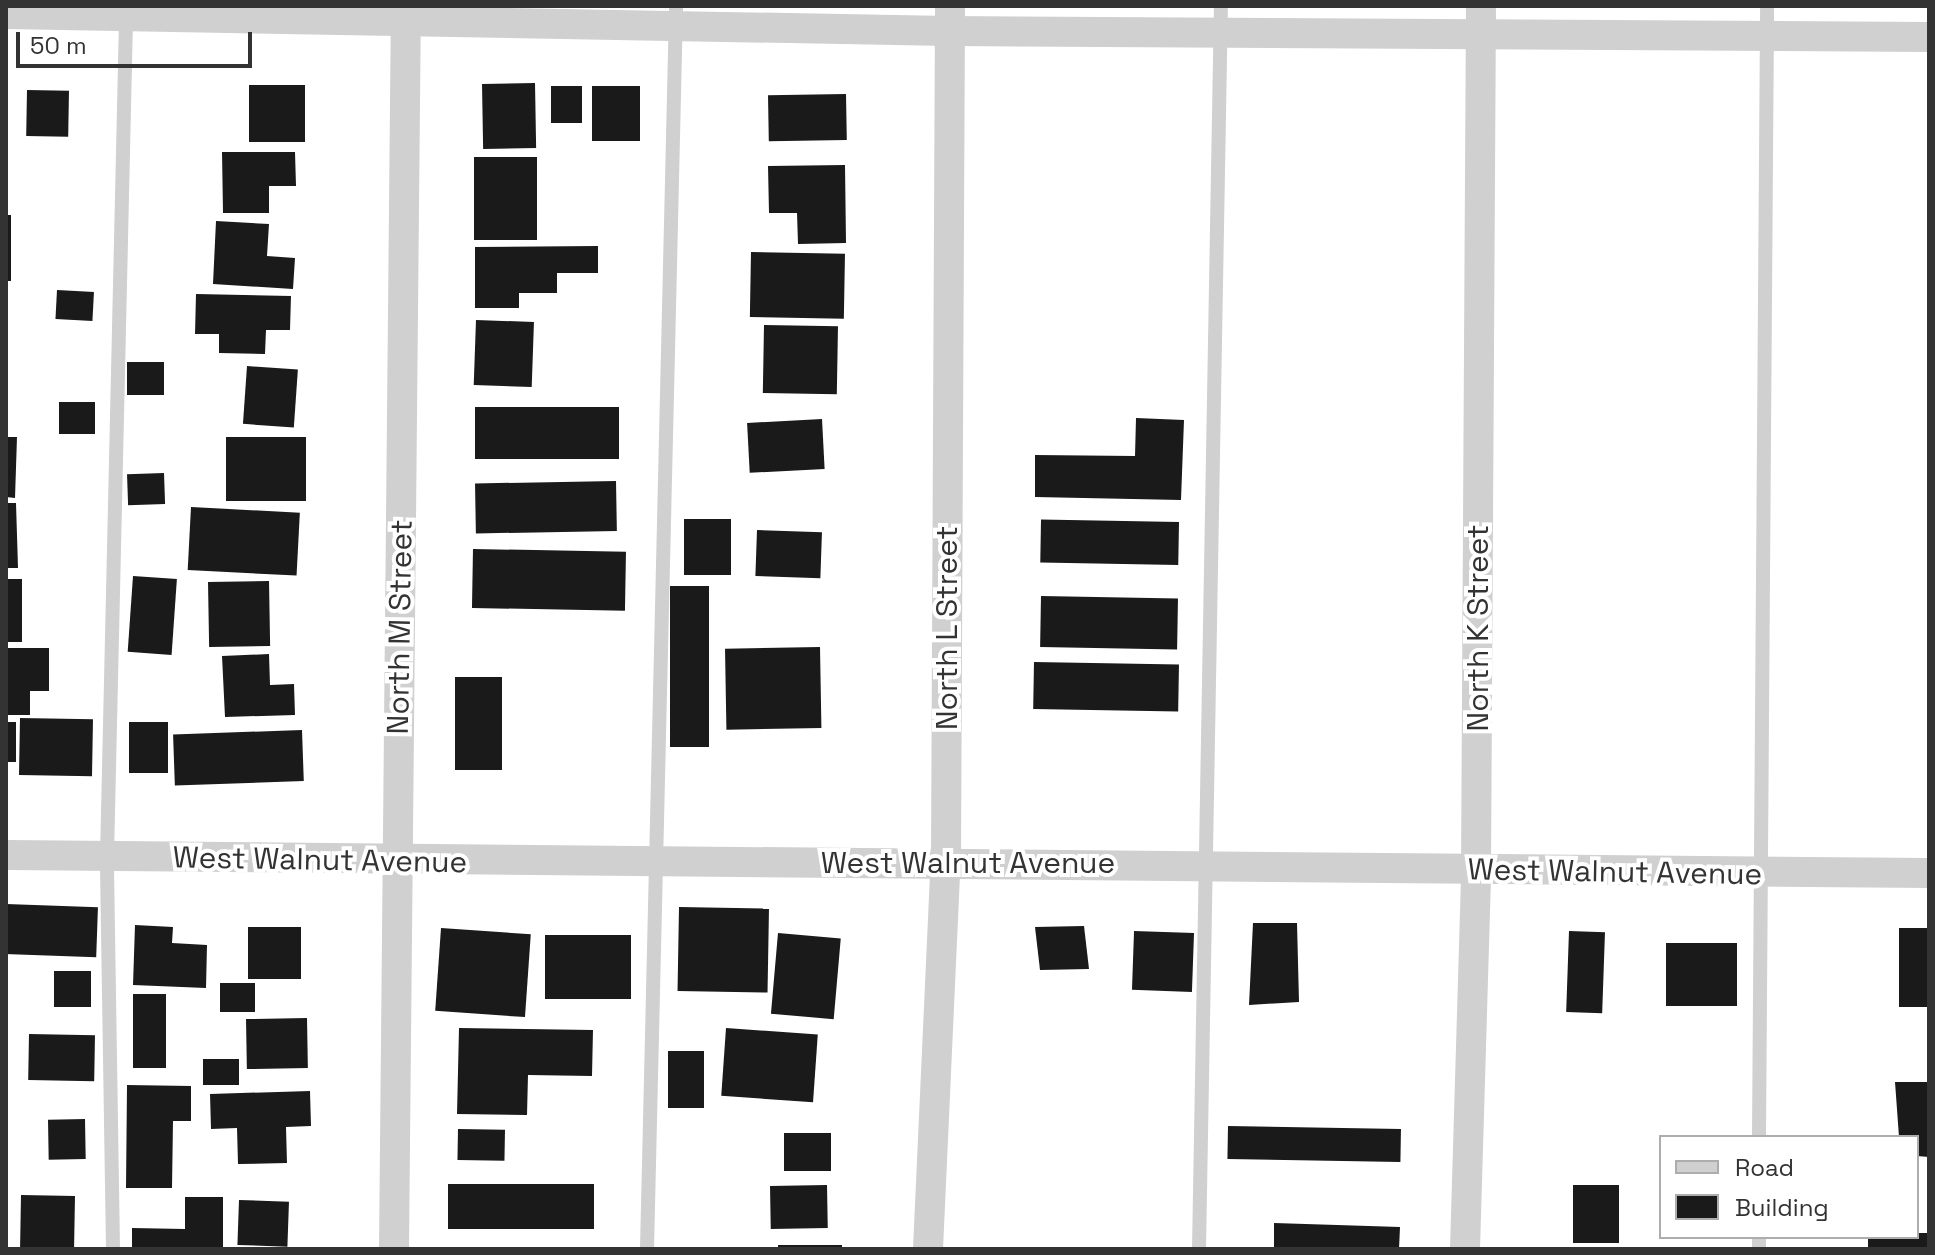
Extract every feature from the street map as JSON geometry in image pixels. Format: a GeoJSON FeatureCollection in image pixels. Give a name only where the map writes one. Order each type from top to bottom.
{"type":"FeatureCollection","features":[{"type":"Feature","properties":{"kind":"street"},"geometry":{"type":"LineString","coordinates":[[6,14],[126,19],[406,15],[1767,20],[1929,37]]}},
{"type":"Feature","properties":{"kind":"street","name":"North M Street"},"geometry":{"type":"LineString","coordinates":[[394,1249],[406,15]]}},
{"type":"Feature","properties":{"kind":"street","name":"North L Street"},"geometry":{"type":"LineString","coordinates":[[928,1249],[946,859],[950,18]]}},
{"type":"Feature","properties":{"kind":"street","name":"North K Street"},"geometry":{"type":"LineString","coordinates":[[1465,1249],[1476,871],[1481,18]]}},
{"type":"Feature","properties":{"kind":"street","name":"West Walnut Avenue"},"geometry":{"type":"LineString","coordinates":[[6,855],[660,864],[946,859],[1476,871],[1929,873]]}},
{"type":"Feature","properties":{"kind":"lane"},"geometry":{"type":"LineString","coordinates":[[647,1249],[660,864],[676,16]]}},
{"type":"Feature","properties":{"kind":"lane"},"geometry":{"type":"LineString","coordinates":[[1199,1249],[1221,18]]}},
{"type":"Feature","properties":{"kind":"lane"},"geometry":{"type":"LineString","coordinates":[[113,1249],[107,857],[126,19]]}},
{"type":"Feature","properties":{"kind":"lane"},"geometry":{"type":"LineString","coordinates":[[1759,1135],[1757,874],[1767,20]]}},
{"type":"Feature","properties":{"kind":"building"},"geometry":{"type":"Polygon","coordinates":[[[535,83],[536,148],[483,149],[482,84],[535,83]]]}},
{"type":"Feature","properties":{"kind":"building"},"geometry":{"type":"Polygon","coordinates":[[[249,85],[305,85],[305,142],[249,142],[249,85]]]}},
{"type":"Feature","properties":{"kind":"building"},"geometry":{"type":"Polygon","coordinates":[[[551,86],[582,86],[582,123],[551,123],[551,86]]]}},
{"type":"Feature","properties":{"kind":"building"},"geometry":{"type":"Polygon","coordinates":[[[592,86],[640,86],[640,141],[592,141],[592,86]]]}},
{"type":"Feature","properties":{"kind":"building"},"geometry":{"type":"Polygon","coordinates":[[[27,90],[69,91],[68,137],[26,136],[27,90]]]}},
{"type":"Feature","properties":{"kind":"building"},"geometry":{"type":"Polygon","coordinates":[[[846,94],[847,140],[769,141],[768,95],[846,94]]]}},
{"type":"Feature","properties":{"kind":"building"},"geometry":{"type":"Polygon","coordinates":[[[222,152],[295,152],[296,186],[269,186],[269,213],[223,213],[222,152]]]}},
{"type":"Feature","properties":{"kind":"building"},"geometry":{"type":"Polygon","coordinates":[[[474,157],[537,157],[537,240],[474,240],[474,157]]]}},
{"type":"Feature","properties":{"kind":"building"},"geometry":{"type":"Polygon","coordinates":[[[845,165],[846,243],[798,244],[797,213],[769,213],[768,166],[845,165]]]}},
{"type":"Feature","properties":{"kind":"building"},"geometry":{"type":"Polygon","coordinates":[[[6,215],[11,215],[11,281],[6,281],[6,215]]]}},
{"type":"Feature","properties":{"kind":"building"},"geometry":{"type":"Polygon","coordinates":[[[216,221],[269,224],[267,256],[295,258],[293,289],[213,284],[216,221]]]}},
{"type":"Feature","properties":{"kind":"building"},"geometry":{"type":"Polygon","coordinates":[[[598,246],[598,273],[557,273],[557,293],[519,293],[519,308],[475,308],[475,247],[598,246]]]}},
{"type":"Feature","properties":{"kind":"building"},"geometry":{"type":"Polygon","coordinates":[[[751,252],[845,254],[844,319],[750,317],[751,252]]]}},
{"type":"Feature","properties":{"kind":"building"},"geometry":{"type":"Polygon","coordinates":[[[57,290],[94,292],[92,321],[55,319],[57,290]]]}},
{"type":"Feature","properties":{"kind":"building"},"geometry":{"type":"Polygon","coordinates":[[[196,294],[291,296],[290,330],[266,330],[265,354],[219,353],[219,334],[195,334],[196,294]]]}},
{"type":"Feature","properties":{"kind":"building"},"geometry":{"type":"Polygon","coordinates":[[[476,320],[534,322],[532,387],[474,385],[476,320]]]}},
{"type":"Feature","properties":{"kind":"building"},"geometry":{"type":"Polygon","coordinates":[[[764,325],[838,326],[837,394],[763,393],[764,325]]]}},
{"type":"Feature","properties":{"kind":"building"},"geometry":{"type":"Polygon","coordinates":[[[127,362],[164,362],[164,395],[127,395],[127,362]]]}},
{"type":"Feature","properties":{"kind":"building"},"geometry":{"type":"Polygon","coordinates":[[[247,366],[298,370],[294,427],[243,424],[247,366]]]}},
{"type":"Feature","properties":{"kind":"building"},"geometry":{"type":"Polygon","coordinates":[[[59,402],[95,402],[95,434],[59,434],[59,402]]]}},
{"type":"Feature","properties":{"kind":"building"},"geometry":{"type":"Polygon","coordinates":[[[475,407],[619,407],[619,459],[475,459],[475,407]]]}},
{"type":"Feature","properties":{"kind":"building"},"geometry":{"type":"Polygon","coordinates":[[[1136,418],[1184,420],[1181,500],[1035,497],[1035,455],[1135,456],[1136,418]]]}},
{"type":"Feature","properties":{"kind":"building"},"geometry":{"type":"Polygon","coordinates":[[[822,419],[825,469],[750,473],[747,423],[822,419]]]}},
{"type":"Feature","properties":{"kind":"building"},"geometry":{"type":"Polygon","coordinates":[[[6,437],[17,437],[15,498],[6,497],[6,437]]]}},
{"type":"Feature","properties":{"kind":"building"},"geometry":{"type":"Polygon","coordinates":[[[226,437],[306,437],[306,501],[226,501],[226,437]]]}},
{"type":"Feature","properties":{"kind":"building"},"geometry":{"type":"Polygon","coordinates":[[[164,473],[165,504],[128,505],[127,474],[164,473]]]}},
{"type":"Feature","properties":{"kind":"building"},"geometry":{"type":"Polygon","coordinates":[[[616,481],[617,531],[476,533],[475,483],[616,481]]]}},
{"type":"Feature","properties":{"kind":"building"},"geometry":{"type":"Polygon","coordinates":[[[6,503],[16,503],[18,568],[6,568],[6,503]]]}},
{"type":"Feature","properties":{"kind":"building"},"geometry":{"type":"Polygon","coordinates":[[[191,507],[300,513],[297,576],[188,570],[191,507]]]}},
{"type":"Feature","properties":{"kind":"building"},"geometry":{"type":"Polygon","coordinates":[[[684,519],[731,519],[731,575],[684,575],[684,519]]]}},
{"type":"Feature","properties":{"kind":"building"},"geometry":{"type":"Polygon","coordinates":[[[1041,520],[1179,522],[1178,565],[1040,563],[1041,520]]]}},
{"type":"Feature","properties":{"kind":"building"},"geometry":{"type":"Polygon","coordinates":[[[757,530],[822,532],[820,578],[755,576],[757,530]]]}},
{"type":"Feature","properties":{"kind":"building"},"geometry":{"type":"Polygon","coordinates":[[[473,549],[626,552],[625,611],[472,608],[473,549]]]}},
{"type":"Feature","properties":{"kind":"building"},"geometry":{"type":"Polygon","coordinates":[[[133,576],[177,579],[172,655],[128,652],[133,576]]]}},
{"type":"Feature","properties":{"kind":"building"},"geometry":{"type":"Polygon","coordinates":[[[6,579],[22,579],[22,642],[6,642],[6,579]]]}},
{"type":"Feature","properties":{"kind":"building"},"geometry":{"type":"Polygon","coordinates":[[[269,581],[270,646],[209,647],[208,582],[269,581]]]}},
{"type":"Feature","properties":{"kind":"building"},"geometry":{"type":"Polygon","coordinates":[[[670,586],[709,586],[709,747],[670,747],[670,586]]]}},
{"type":"Feature","properties":{"kind":"building"},"geometry":{"type":"Polygon","coordinates":[[[1041,596],[1178,598],[1177,649],[1040,647],[1041,596]]]}},
{"type":"Feature","properties":{"kind":"building"},"geometry":{"type":"Polygon","coordinates":[[[820,647],[821,728],[726,730],[725,649],[820,647]]]}},
{"type":"Feature","properties":{"kind":"building"},"geometry":{"type":"Polygon","coordinates":[[[6,648],[49,648],[49,691],[30,691],[30,715],[6,715],[6,648]]]}},
{"type":"Feature","properties":{"kind":"building"},"geometry":{"type":"Polygon","coordinates":[[[269,654],[270,685],[294,684],[295,715],[225,717],[222,656],[269,654]]]}},
{"type":"Feature","properties":{"kind":"building"},"geometry":{"type":"Polygon","coordinates":[[[1034,662],[1179,665],[1178,712],[1033,709],[1034,662]]]}},
{"type":"Feature","properties":{"kind":"building"},"geometry":{"type":"Polygon","coordinates":[[[455,677],[502,677],[502,770],[455,770],[455,677]]]}},
{"type":"Feature","properties":{"kind":"building"},"geometry":{"type":"Polygon","coordinates":[[[20,718],[93,719],[92,776],[19,775],[20,718]]]}},
{"type":"Feature","properties":{"kind":"building"},"geometry":{"type":"Polygon","coordinates":[[[6,722],[16,722],[16,762],[6,762],[6,722]]]}},
{"type":"Feature","properties":{"kind":"building"},"geometry":{"type":"Polygon","coordinates":[[[129,722],[168,722],[168,773],[129,773],[129,722]]]}},
{"type":"Feature","properties":{"kind":"building"},"geometry":{"type":"Polygon","coordinates":[[[302,730],[304,781],[175,785],[173,735],[302,730]]]}},
{"type":"Feature","properties":{"kind":"building"},"geometry":{"type":"Polygon","coordinates":[[[6,904],[98,907],[96,957],[6,954],[6,904]]]}},
{"type":"Feature","properties":{"kind":"building"},"geometry":{"type":"Polygon","coordinates":[[[679,907],[769,909],[768,993],[678,991],[679,907]]]}},
{"type":"Feature","properties":{"kind":"building"},"geometry":{"type":"Polygon","coordinates":[[[1253,923],[1297,923],[1299,1002],[1249,1005],[1253,923]]]}},
{"type":"Feature","properties":{"kind":"building"},"geometry":{"type":"Polygon","coordinates":[[[135,925],[173,927],[172,943],[207,945],[206,988],[133,985],[135,925]]]}},
{"type":"Feature","properties":{"kind":"building"},"geometry":{"type":"Polygon","coordinates":[[[1084,926],[1089,969],[1040,970],[1035,927],[1084,926]]]}},
{"type":"Feature","properties":{"kind":"building"},"geometry":{"type":"Polygon","coordinates":[[[248,927],[301,927],[301,979],[248,979],[248,927]]]}},
{"type":"Feature","properties":{"kind":"building"},"geometry":{"type":"Polygon","coordinates":[[[441,928],[531,934],[525,1017],[435,1011],[441,928]]]}},
{"type":"Feature","properties":{"kind":"building"},"geometry":{"type":"Polygon","coordinates":[[[1899,928],[1929,928],[1929,1007],[1899,1007],[1899,928]]]}},
{"type":"Feature","properties":{"kind":"building"},"geometry":{"type":"Polygon","coordinates":[[[1134,931],[1194,933],[1192,992],[1132,990],[1134,931]]]}},
{"type":"Feature","properties":{"kind":"building"},"geometry":{"type":"Polygon","coordinates":[[[1569,931],[1605,932],[1602,1013],[1566,1012],[1569,931]]]}},
{"type":"Feature","properties":{"kind":"building"},"geometry":{"type":"Polygon","coordinates":[[[778,933],[841,938],[834,1019],[771,1014],[778,933]]]}},
{"type":"Feature","properties":{"kind":"building"},"geometry":{"type":"Polygon","coordinates":[[[545,935],[631,935],[631,999],[545,999],[545,935]]]}},
{"type":"Feature","properties":{"kind":"building"},"geometry":{"type":"Polygon","coordinates":[[[1666,943],[1737,943],[1737,1006],[1666,1006],[1666,943]]]}},
{"type":"Feature","properties":{"kind":"building"},"geometry":{"type":"Polygon","coordinates":[[[54,971],[91,971],[91,1007],[54,1007],[54,971]]]}},
{"type":"Feature","properties":{"kind":"building"},"geometry":{"type":"Polygon","coordinates":[[[220,983],[255,983],[255,1012],[220,1012],[220,983]]]}},
{"type":"Feature","properties":{"kind":"building"},"geometry":{"type":"Polygon","coordinates":[[[133,994],[166,994],[166,1068],[133,1068],[133,994]]]}},
{"type":"Feature","properties":{"kind":"building"},"geometry":{"type":"Polygon","coordinates":[[[307,1018],[308,1068],[247,1069],[246,1019],[307,1018]]]}},
{"type":"Feature","properties":{"kind":"building"},"geometry":{"type":"Polygon","coordinates":[[[459,1028],[593,1030],[592,1076],[528,1075],[527,1115],[457,1114],[459,1028]]]}},
{"type":"Feature","properties":{"kind":"building"},"geometry":{"type":"Polygon","coordinates":[[[726,1028],[818,1034],[813,1102],[721,1096],[726,1028]]]}},
{"type":"Feature","properties":{"kind":"building"},"geometry":{"type":"Polygon","coordinates":[[[29,1034],[95,1035],[94,1081],[28,1080],[29,1034]]]}},
{"type":"Feature","properties":{"kind":"building"},"geometry":{"type":"Polygon","coordinates":[[[668,1051],[704,1051],[704,1108],[668,1108],[668,1051]]]}},
{"type":"Feature","properties":{"kind":"building"},"geometry":{"type":"Polygon","coordinates":[[[203,1059],[239,1059],[239,1085],[203,1085],[203,1059]]]}},
{"type":"Feature","properties":{"kind":"building"},"geometry":{"type":"Polygon","coordinates":[[[1895,1082],[1929,1082],[1929,1157],[1919,1156],[1919,1135],[1899,1135],[1895,1082]]]}},
{"type":"Feature","properties":{"kind":"building"},"geometry":{"type":"Polygon","coordinates":[[[127,1085],[191,1086],[191,1121],[173,1121],[172,1188],[126,1188],[127,1085]]]}},
{"type":"Feature","properties":{"kind":"building"},"geometry":{"type":"Polygon","coordinates":[[[310,1091],[311,1126],[286,1127],[287,1163],[238,1164],[237,1128],[211,1129],[210,1094],[310,1091]]]}},
{"type":"Feature","properties":{"kind":"building"},"geometry":{"type":"Polygon","coordinates":[[[85,1119],[86,1159],[49,1160],[48,1120],[85,1119]]]}},
{"type":"Feature","properties":{"kind":"building"},"geometry":{"type":"Polygon","coordinates":[[[1228,1126],[1401,1129],[1400,1162],[1227,1159],[1228,1126]]]}},
{"type":"Feature","properties":{"kind":"building"},"geometry":{"type":"Polygon","coordinates":[[[458,1129],[505,1130],[504,1161],[457,1160],[458,1129]]]}},
{"type":"Feature","properties":{"kind":"building"},"geometry":{"type":"Polygon","coordinates":[[[784,1133],[831,1133],[831,1171],[784,1171],[784,1133]]]}},
{"type":"Feature","properties":{"kind":"building"},"geometry":{"type":"Polygon","coordinates":[[[448,1184],[594,1184],[594,1229],[448,1229],[448,1184]]]}},
{"type":"Feature","properties":{"kind":"building"},"geometry":{"type":"Polygon","coordinates":[[[827,1185],[828,1228],[771,1229],[770,1186],[827,1185]]]}},
{"type":"Feature","properties":{"kind":"building"},"geometry":{"type":"Polygon","coordinates":[[[1573,1185],[1619,1185],[1619,1243],[1573,1243],[1573,1185]]]}},
{"type":"Feature","properties":{"kind":"building"},"geometry":{"type":"Polygon","coordinates":[[[21,1195],[75,1196],[74,1249],[20,1249],[21,1195]]]}},
{"type":"Feature","properties":{"kind":"building"},"geometry":{"type":"Polygon","coordinates":[[[185,1197],[223,1197],[223,1249],[132,1249],[132,1228],[185,1229],[185,1197]]]}},
{"type":"Feature","properties":{"kind":"building"},"geometry":{"type":"Polygon","coordinates":[[[239,1200],[289,1202],[287,1247],[237,1245],[239,1200]]]}},
{"type":"Feature","properties":{"kind":"building"},"geometry":{"type":"Polygon","coordinates":[[[1274,1223],[1400,1227],[1399,1249],[1274,1249],[1274,1223]]]}},
{"type":"Feature","properties":{"kind":"building"},"geometry":{"type":"Polygon","coordinates":[[[1919,1233],[1929,1233],[1929,1249],[1868,1249],[1868,1239],[1919,1239],[1919,1233]]]}},
{"type":"Feature","properties":{"kind":"building"},"geometry":{"type":"Polygon","coordinates":[[[778,1245],[842,1245],[842,1249],[778,1249],[778,1245]]]}}]}
